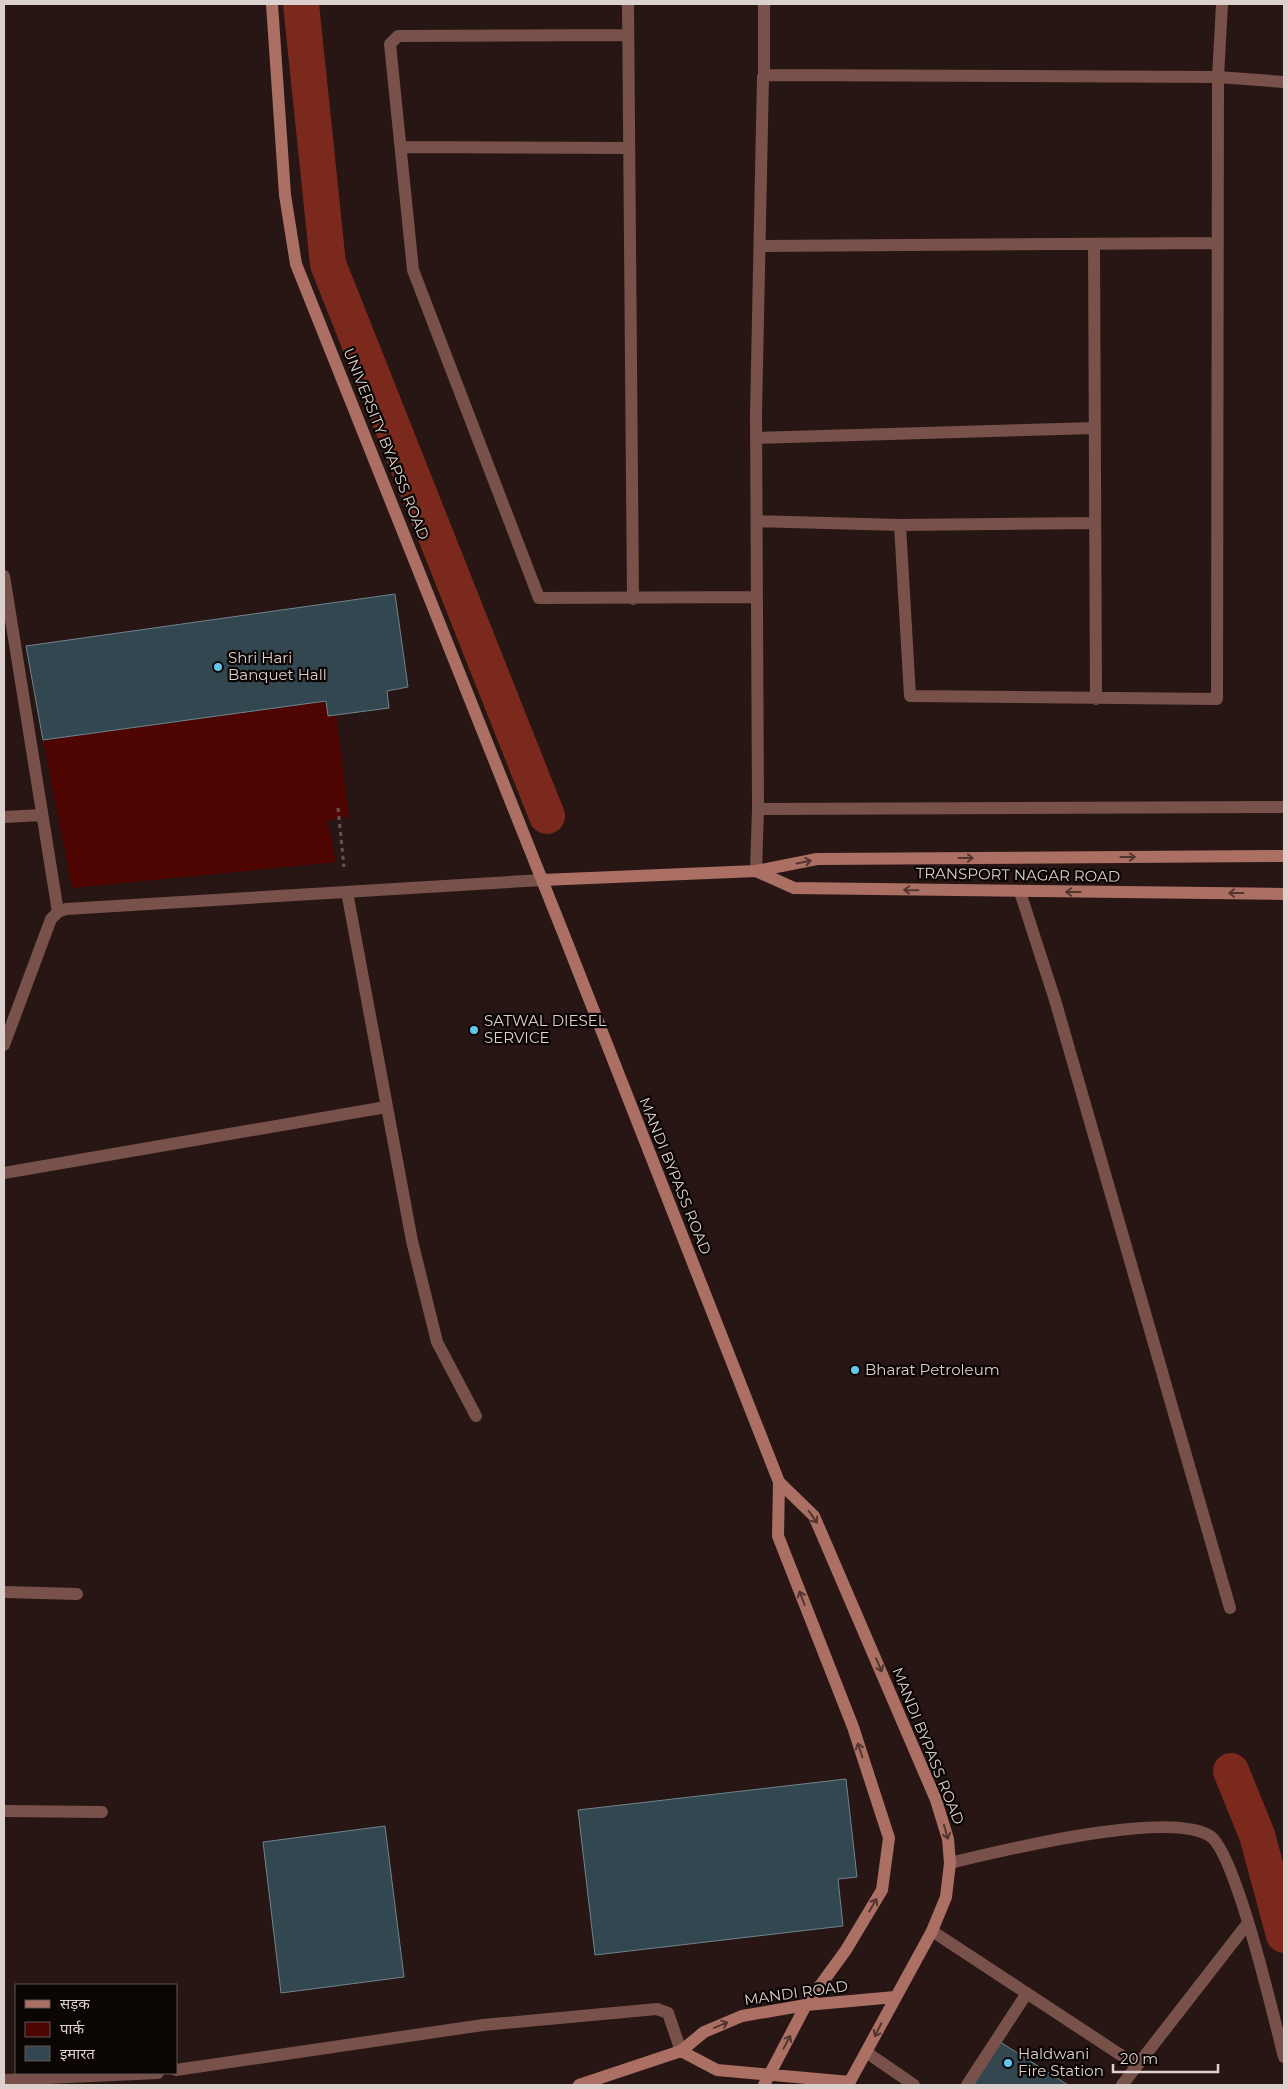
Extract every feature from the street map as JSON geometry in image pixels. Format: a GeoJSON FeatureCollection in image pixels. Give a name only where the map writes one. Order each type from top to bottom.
{"type":"FeatureCollection","features":[{"type":"Feature","properties":{"kind":"main road","name":"UNIVERSITY BYAPSS ROAD"},"geometry":{"type":"LineString","coordinates":[[272,4],[284,195],[296,264],[542,880]]}},
{"type":"Feature","properties":{"kind":"main road","name":"TRANSPORT NAGAR ROAD"},"geometry":{"type":"LineString","coordinates":[[542,880],[756,872],[817,859],[1284,856]]}},
{"type":"Feature","properties":{"kind":"main road","name":"TRANSPORT NAGAR ROAD"},"geometry":{"type":"LineString","coordinates":[[756,872],[794,888],[1284,894]]}},
{"type":"Feature","properties":{"kind":"main road","name":"MANDI BYPASS ROAD"},"geometry":{"type":"LineString","coordinates":[[542,880],[779,1482],[778,1536],[853,1728],[889,1838],[882,1890],[846,1950],[806,2005],[766,2080]]}},
{"type":"Feature","properties":{"kind":"main road","name":"MANDI BYPASS ROAD"},"geometry":{"type":"LineString","coordinates":[[779,1482],[814,1516],[936,1800],[948,1839],[950,1863],[946,1897],[932,1931],[849,2084]]}},
{"type":"Feature","properties":{"kind":"main road","name":"MANDI ROAD"},"geometry":{"type":"LineString","coordinates":[[579,2085],[681,2052],[704,2032],[742,2016],[806,2005],[895,1997]]}},
{"type":"Feature","properties":{"kind":"main road"},"geometry":{"type":"LineString","coordinates":[[681,2052],[718,2070],[766,2080],[849,2084]]}},
{"type":"Feature","properties":{"kind":"street"},"geometry":{"type":"LineString","coordinates":[[628,4],[633,599]]}},
{"type":"Feature","properties":{"kind":"street"},"geometry":{"type":"LineString","coordinates":[[756,872],[758,809],[756,438],[764,4]]}},
{"type":"Feature","properties":{"kind":"street"},"geometry":{"type":"LineString","coordinates":[[900,525],[910,696],[1217,699],[1218,77],[1222,4]]}},
{"type":"Feature","properties":{"kind":"street"},"geometry":{"type":"LineString","coordinates":[[628,36],[398,36],[393,39],[390,44],[413,270],[535,594],[539,598],[544,600],[757,597]]}},
{"type":"Feature","properties":{"kind":"street"},"geometry":{"type":"LineString","coordinates":[[764,75],[1218,77],[1284,82]]}},
{"type":"Feature","properties":{"kind":"street"},"geometry":{"type":"LineString","coordinates":[[400,147],[629,148]]}},
{"type":"Feature","properties":{"kind":"street"},"geometry":{"type":"LineString","coordinates":[[760,246],[1218,243]]}},
{"type":"Feature","properties":{"kind":"street"},"geometry":{"type":"LineString","coordinates":[[1094,244],[1096,699]]}},
{"type":"Feature","properties":{"kind":"street"},"geometry":{"type":"LineString","coordinates":[[756,438],[1095,428]]}},
{"type":"Feature","properties":{"kind":"street"},"geometry":{"type":"LineString","coordinates":[[757,521],[900,525],[1095,523]]}},
{"type":"Feature","properties":{"kind":"street"},"geometry":{"type":"LineString","coordinates":[[4,580],[58,912]]}},
{"type":"Feature","properties":{"kind":"street"},"geometry":{"type":"LineString","coordinates":[[758,809],[1035,810],[1284,807]]}},
{"type":"Feature","properties":{"kind":"street"},"geometry":{"type":"LineString","coordinates":[[4,817],[42,815]]}},
{"type":"Feature","properties":{"kind":"street"},"geometry":{"type":"LineString","coordinates":[[4,1045],[51,920],[58,912],[66,909],[542,880]]}},
{"type":"Feature","properties":{"kind":"street"},"geometry":{"type":"LineString","coordinates":[[347,892],[412,1241],[437,1342],[476,1416]]}},
{"type":"Feature","properties":{"kind":"street"},"geometry":{"type":"LineString","coordinates":[[1020,892],[1055,1000],[1230,1608]]}},
{"type":"Feature","properties":{"kind":"street"},"geometry":{"type":"LineString","coordinates":[[4,1173],[386,1107]]}},
{"type":"Feature","properties":{"kind":"street"},"geometry":{"type":"LineString","coordinates":[[4,1592],[77,1594]]}},
{"type":"Feature","properties":{"kind":"street"},"geometry":{"type":"LineString","coordinates":[[4,1811],[102,1812]]}},
{"type":"Feature","properties":{"kind":"street"},"geometry":{"type":"LineString","coordinates":[[950,1863],[1037,1841],[1168,1826],[1190,1828],[1211,1836],[1224,1856],[1244,1906],[1284,2057]]}},
{"type":"Feature","properties":{"kind":"street"},"geometry":{"type":"LineString","coordinates":[[1122,2085],[1248,1922]]}},
{"type":"Feature","properties":{"kind":"street"},"geometry":{"type":"LineString","coordinates":[[932,1931],[1136,2065]]}},
{"type":"Feature","properties":{"kind":"street"},"geometry":{"type":"LineString","coordinates":[[967,2085],[1027,1993]]}},
{"type":"Feature","properties":{"kind":"street"},"geometry":{"type":"LineString","coordinates":[[178,2070],[483,2025],[656,2009],[668,2013],[681,2052]]}},
{"type":"Feature","properties":{"kind":"street"},"geometry":{"type":"LineString","coordinates":[[866,2052],[914,2085]]}},
{"type":"Feature","properties":{"kind":"street"},"geometry":{"type":"LineString","coordinates":[[4,2080],[136,2074]]}},
{"type":"Feature","properties":{"kind":"path"},"geometry":{"type":"LineString","coordinates":[[338,808],[347,892]]}},
{"type":"Feature","properties":{"kind":"green space"},"geometry":{"type":"Polygon","coordinates":[[[326,701],[328,716],[336,715],[349,817],[327,820],[336,862],[72,888],[43,740],[326,701]]]}},
{"type":"Feature","properties":{"kind":"building","name":"Shri Hari Banquet Hall"},"geometry":{"type":"Polygon","coordinates":[[[395,594],[408,687],[387,691],[389,708],[328,716],[326,701],[43,740],[26,646],[395,594]]]}},
{"type":"Feature","properties":{"kind":"building"},"geometry":{"type":"Polygon","coordinates":[[[846,1779],[857,1877],[838,1879],[843,1926],[595,1955],[578,1810],[846,1779]]]}},
{"type":"Feature","properties":{"kind":"building"},"geometry":{"type":"Polygon","coordinates":[[[385,1826],[404,1977],[281,1993],[263,1842],[385,1826]]]}},
{"type":"Feature","properties":{"kind":"building","name":"Haldwani Fire Station"},"geometry":{"type":"Polygon","coordinates":[[[997,2040],[1068,2085],[969,2085],[997,2040]]]}},
{"type":"Feature","properties":{"kind":"waterway"},"geometry":{"type":"LineString","coordinates":[[301,4],[328,264],[547,816]]}},
{"type":"Feature","properties":{"kind":"waterway"},"geometry":{"type":"LineString","coordinates":[[1231,1771],[1257,1835],[1284,1935]]}},
{"type":"Feature","properties":{"kind":"place","name":"Shri Hari Banquet Hall"},"geometry":{"type":"Point","coordinates":[218,667]}},
{"type":"Feature","properties":{"kind":"place","name":"SATWAL DIESEL SERVICE"},"geometry":{"type":"Point","coordinates":[474,1030]}},
{"type":"Feature","properties":{"kind":"place","name":"Bharat Petroleum"},"geometry":{"type":"Point","coordinates":[855,1370]}},
{"type":"Feature","properties":{"kind":"place","name":"Haldwani Fire Station"},"geometry":{"type":"Point","coordinates":[1008,2063]}}]}
